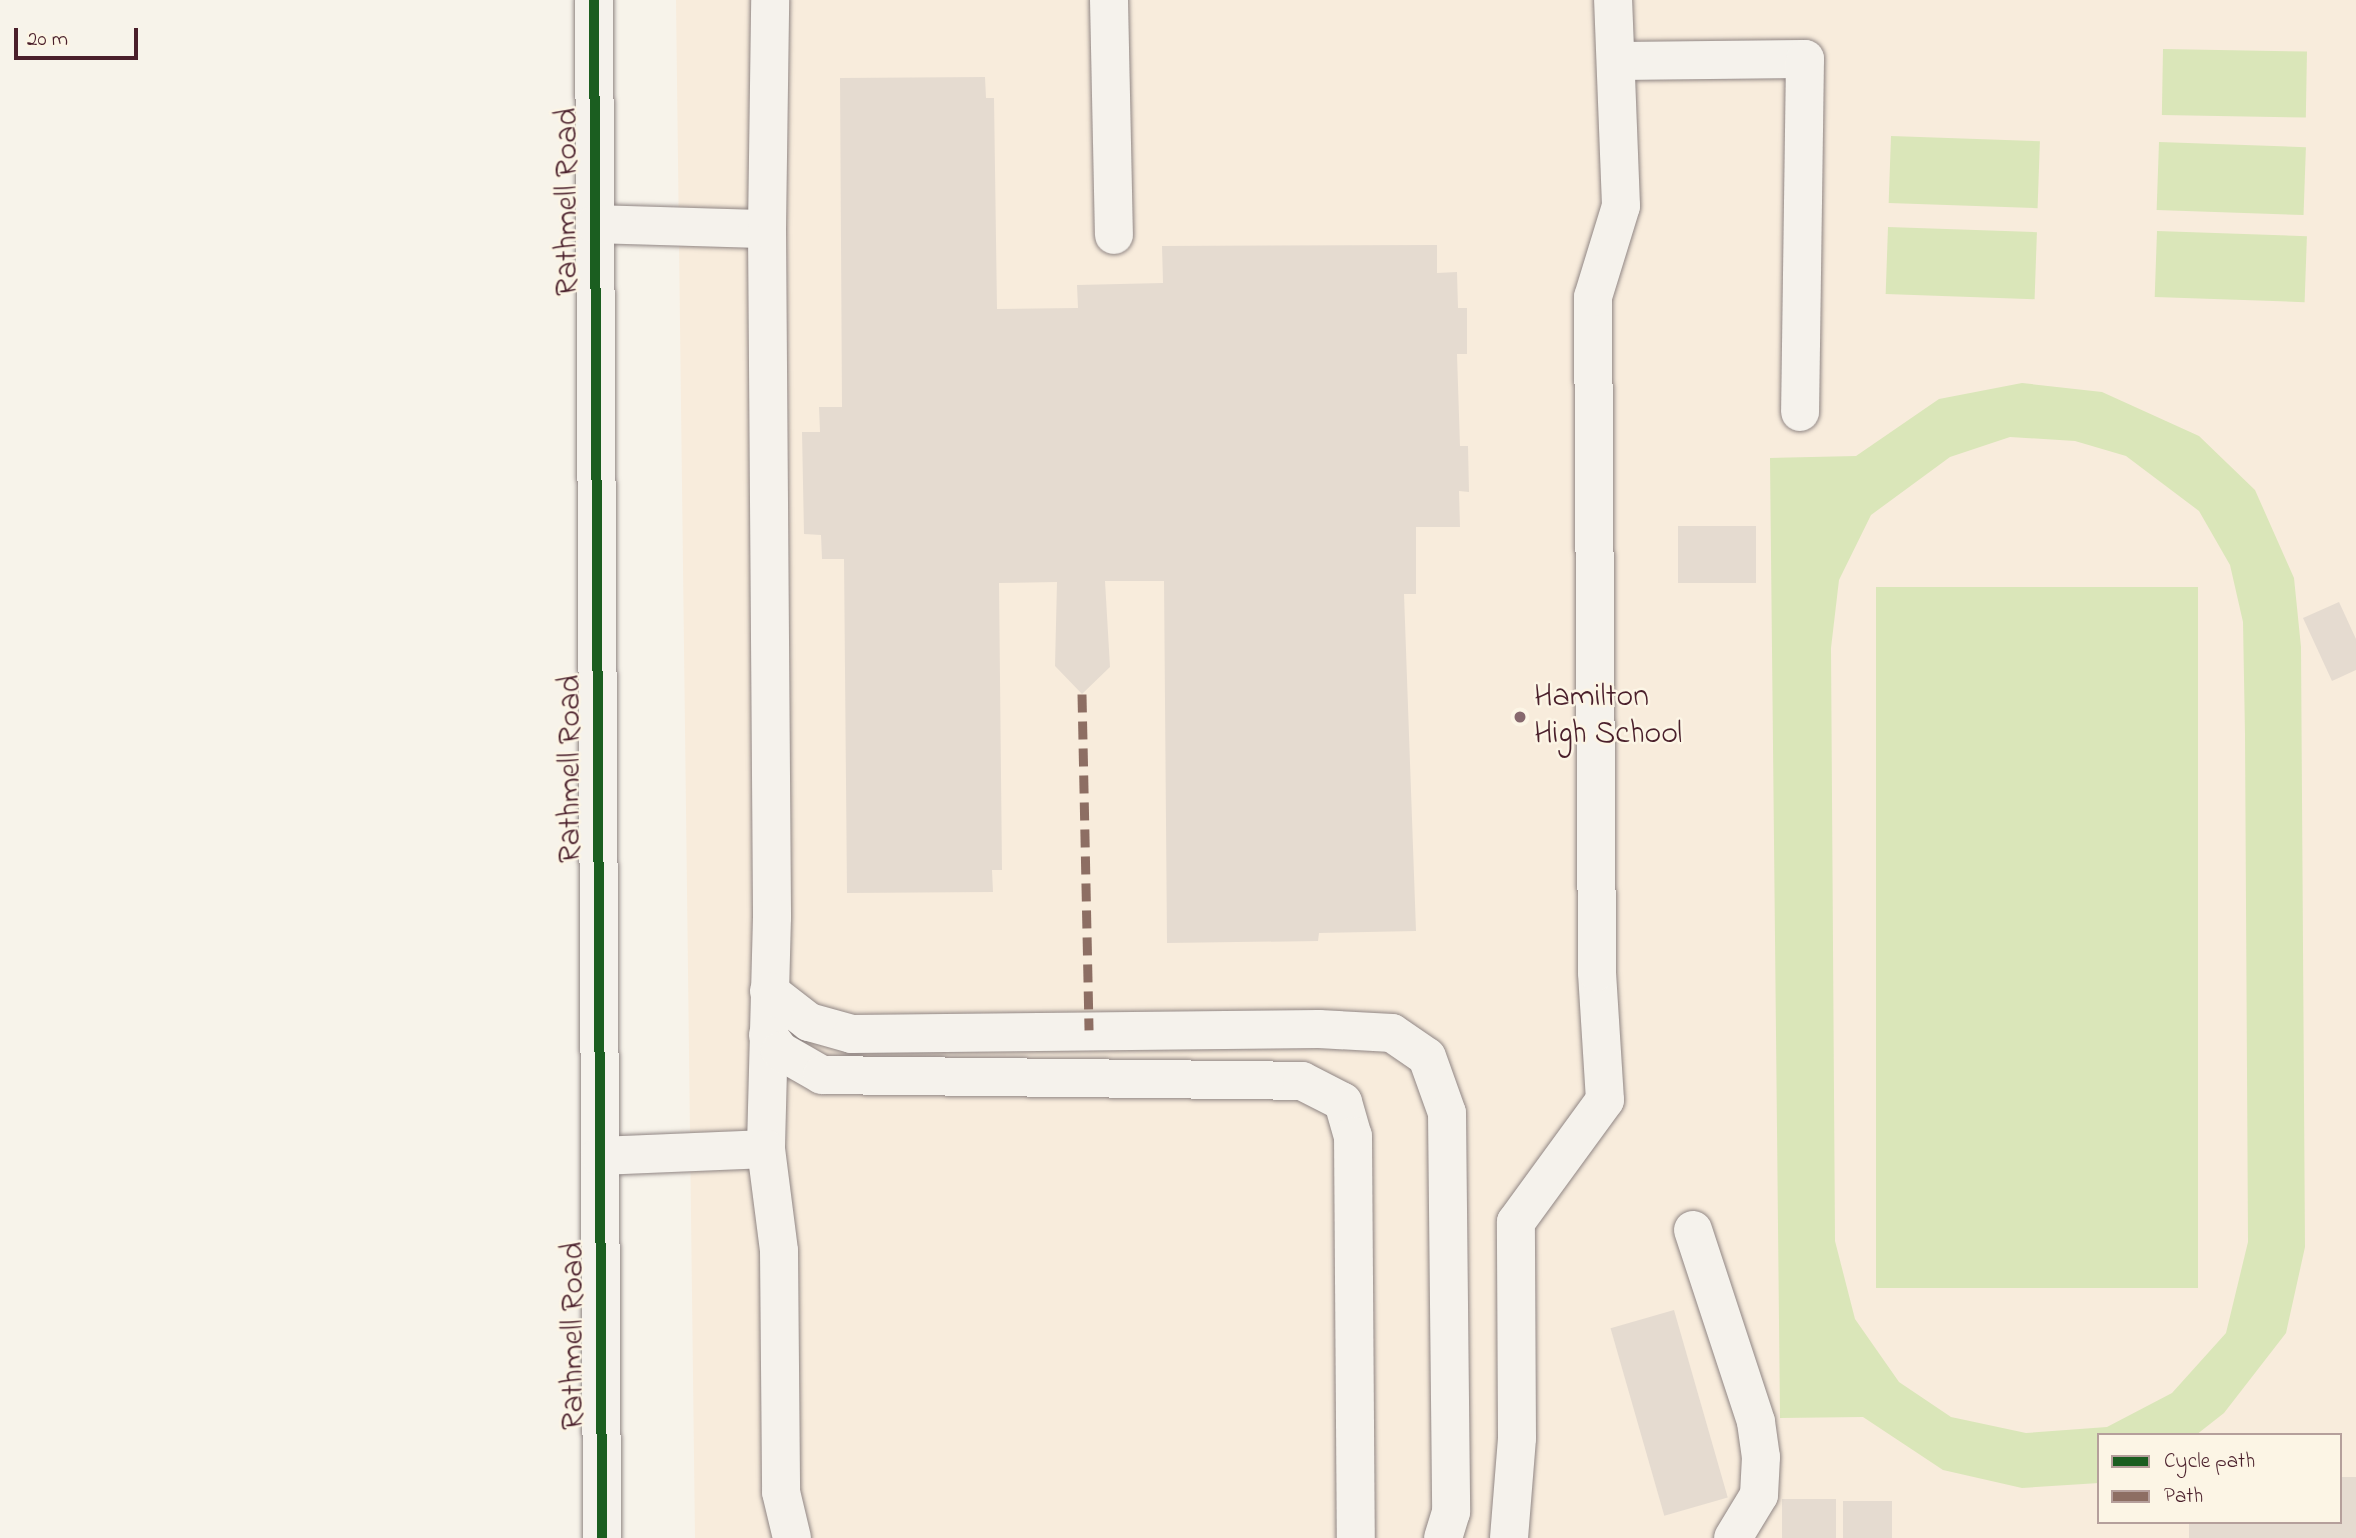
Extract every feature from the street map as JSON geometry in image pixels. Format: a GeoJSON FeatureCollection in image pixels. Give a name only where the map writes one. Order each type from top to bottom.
{"type":"FeatureCollection","features":[{"type":"Feature","properties":{"kind":"street","name":"Rathmell Road"},"geometry":{"type":"LineString","coordinates":[[594,0],[602,1538]]}},
{"type":"Feature","properties":{"kind":"street"},"geometry":{"type":"LineString","coordinates":[[770,0],[767,229],[769,991],[766,1149],[779,1251],[781,1492],[792,1538]]}},
{"type":"Feature","properties":{"kind":"street"},"geometry":{"type":"LineString","coordinates":[[1109,0],[1114,235]]}},
{"type":"Feature","properties":{"kind":"street"},"geometry":{"type":"LineString","coordinates":[[1509,1538],[1517,1438],[1516,1222],[1605,1100],[1597,972],[1593,297],[1621,206],[1613,0]]}},
{"type":"Feature","properties":{"kind":"street"},"geometry":{"type":"LineString","coordinates":[[1616,61],[1805,59],[1800,412]]}},
{"type":"Feature","properties":{"kind":"street"},"geometry":{"type":"LineString","coordinates":[[596,224],[767,229]]}},
{"type":"Feature","properties":{"kind":"street"},"geometry":{"type":"LineString","coordinates":[[769,991],[809,1022],[852,1034],[1319,1029],[1392,1033],[1427,1057],[1447,1113],[1451,1512],[1443,1538]]}},
{"type":"Feature","properties":{"kind":"street"},"geometry":{"type":"LineString","coordinates":[[768,1035],[780,1051],[822,1075],[1302,1081],[1343,1102],[1353,1136],[1356,1538]]}},
{"type":"Feature","properties":{"kind":"street"},"geometry":{"type":"LineString","coordinates":[[600,1156],[766,1149]]}},
{"type":"Feature","properties":{"kind":"street"},"geometry":{"type":"LineString","coordinates":[[1693,1230],[1756,1422],[1761,1457],[1759,1494],[1733,1538]]}},
{"type":"Feature","properties":{"kind":"shaded area","name":"Hamilton High School"},"geometry":{"type":"Polygon","coordinates":[[[676,0],[2356,0],[2356,1538],[695,1538],[676,0]]]}},
{"type":"Feature","properties":{"kind":"green space"},"geometry":{"type":"Polygon","coordinates":[[[2163,49],[2307,52],[2306,118],[2162,115],[2163,49]]]}},
{"type":"Feature","properties":{"kind":"green space"},"geometry":{"type":"Polygon","coordinates":[[[1891,136],[2040,141],[2038,208],[1889,203],[1891,136]]]}},
{"type":"Feature","properties":{"kind":"green space"},"geometry":{"type":"Polygon","coordinates":[[[2159,142],[2306,147],[2304,215],[2157,210],[2159,142]]]}},
{"type":"Feature","properties":{"kind":"green space"},"geometry":{"type":"Polygon","coordinates":[[[1888,227],[2037,232],[2035,299],[1886,294],[1888,227]]]}},
{"type":"Feature","properties":{"kind":"green space"},"geometry":{"type":"Polygon","coordinates":[[[2157,231],[2307,236],[2305,302],[2155,297],[2157,231]]]}},
{"type":"Feature","properties":{"kind":"green space"},"geometry":{"type":"Polygon","coordinates":[[[2022,383],[2102,392],[2199,436],[2255,490],[2294,578],[2301,647],[2305,1247],[2286,1333],[2224,1413],[2199,1433],[2097,1433],[2097,1483],[2022,1488],[1943,1470],[1863,1417],[1780,1418],[1770,458],[1856,456],[1939,399],[2022,383]],[[2010,437],[1950,457],[1871,515],[1839,580],[1831,648],[1835,1241],[1855,1319],[1899,1382],[1951,1417],[2026,1433],[2107,1427],[2172,1393],[2226,1333],[2248,1242],[2243,622],[2230,565],[2199,511],[2126,456],[2075,441],[2010,437]]]}},
{"type":"Feature","properties":{"kind":"green space"},"geometry":{"type":"Polygon","coordinates":[[[1876,587],[2198,587],[2198,1288],[1876,1288],[1876,587]]]}},
{"type":"Feature","properties":{"kind":"building"},"geometry":{"type":"Polygon","coordinates":[[[985,77],[986,98],[994,98],[997,309],[1078,308],[1077,285],[1163,283],[1162,246],[1437,245],[1437,273],[1457,272],[1458,308],[1467,308],[1467,354],[1457,354],[1460,446],[1468,446],[1469,492],[1459,491],[1460,527],[1416,527],[1416,594],[1404,594],[1416,931],[1319,933],[1318,941],[1167,943],[1164,581],[1105,581],[1110,667],[1082,694],[1055,666],[1057,582],[999,583],[1002,870],[992,870],[993,892],[847,893],[844,559],[822,559],[821,535],[804,534],[802,432],[820,432],[819,407],[842,407],[840,78],[985,77]]]}},
{"type":"Feature","properties":{"kind":"building"},"geometry":{"type":"Polygon","coordinates":[[[1678,526],[1756,526],[1756,583],[1678,583],[1678,526]]]}},
{"type":"Feature","properties":{"kind":"building"},"geometry":{"type":"Polygon","coordinates":[[[2339,602],[2356,639],[2356,670],[2332,681],[2303,618],[2339,602]]]}},
{"type":"Feature","properties":{"kind":"building"},"geometry":{"type":"Polygon","coordinates":[[[1674,1310],[1728,1497],[1664,1516],[1611,1328],[1674,1310]]]}},
{"type":"Feature","properties":{"kind":"building"},"geometry":{"type":"Polygon","coordinates":[[[2342,1477],[2356,1477],[2356,1538],[2189,1538],[2189,1524],[2342,1524],[2342,1477]]]}},
{"type":"Feature","properties":{"kind":"building"},"geometry":{"type":"Polygon","coordinates":[[[1782,1499],[1836,1499],[1836,1538],[1782,1538],[1782,1499]]]}},
{"type":"Feature","properties":{"kind":"building"},"geometry":{"type":"Polygon","coordinates":[[[1843,1501],[1892,1501],[1892,1538],[1843,1538],[1843,1501]]]}},
{"type":"Feature","properties":{"kind":"marked path"},"geometry":{"type":"LineString","coordinates":[[1082,694],[1089,1030]]}},
{"type":"Feature","properties":{"kind":"cycle path"},"geometry":{"type":"LineString","coordinates":[[594,0],[602,1538]]}},
{"type":"Feature","properties":{"kind":"place","name":"Hamilton High School"},"geometry":{"type":"Point","coordinates":[1520,717]}}]}
